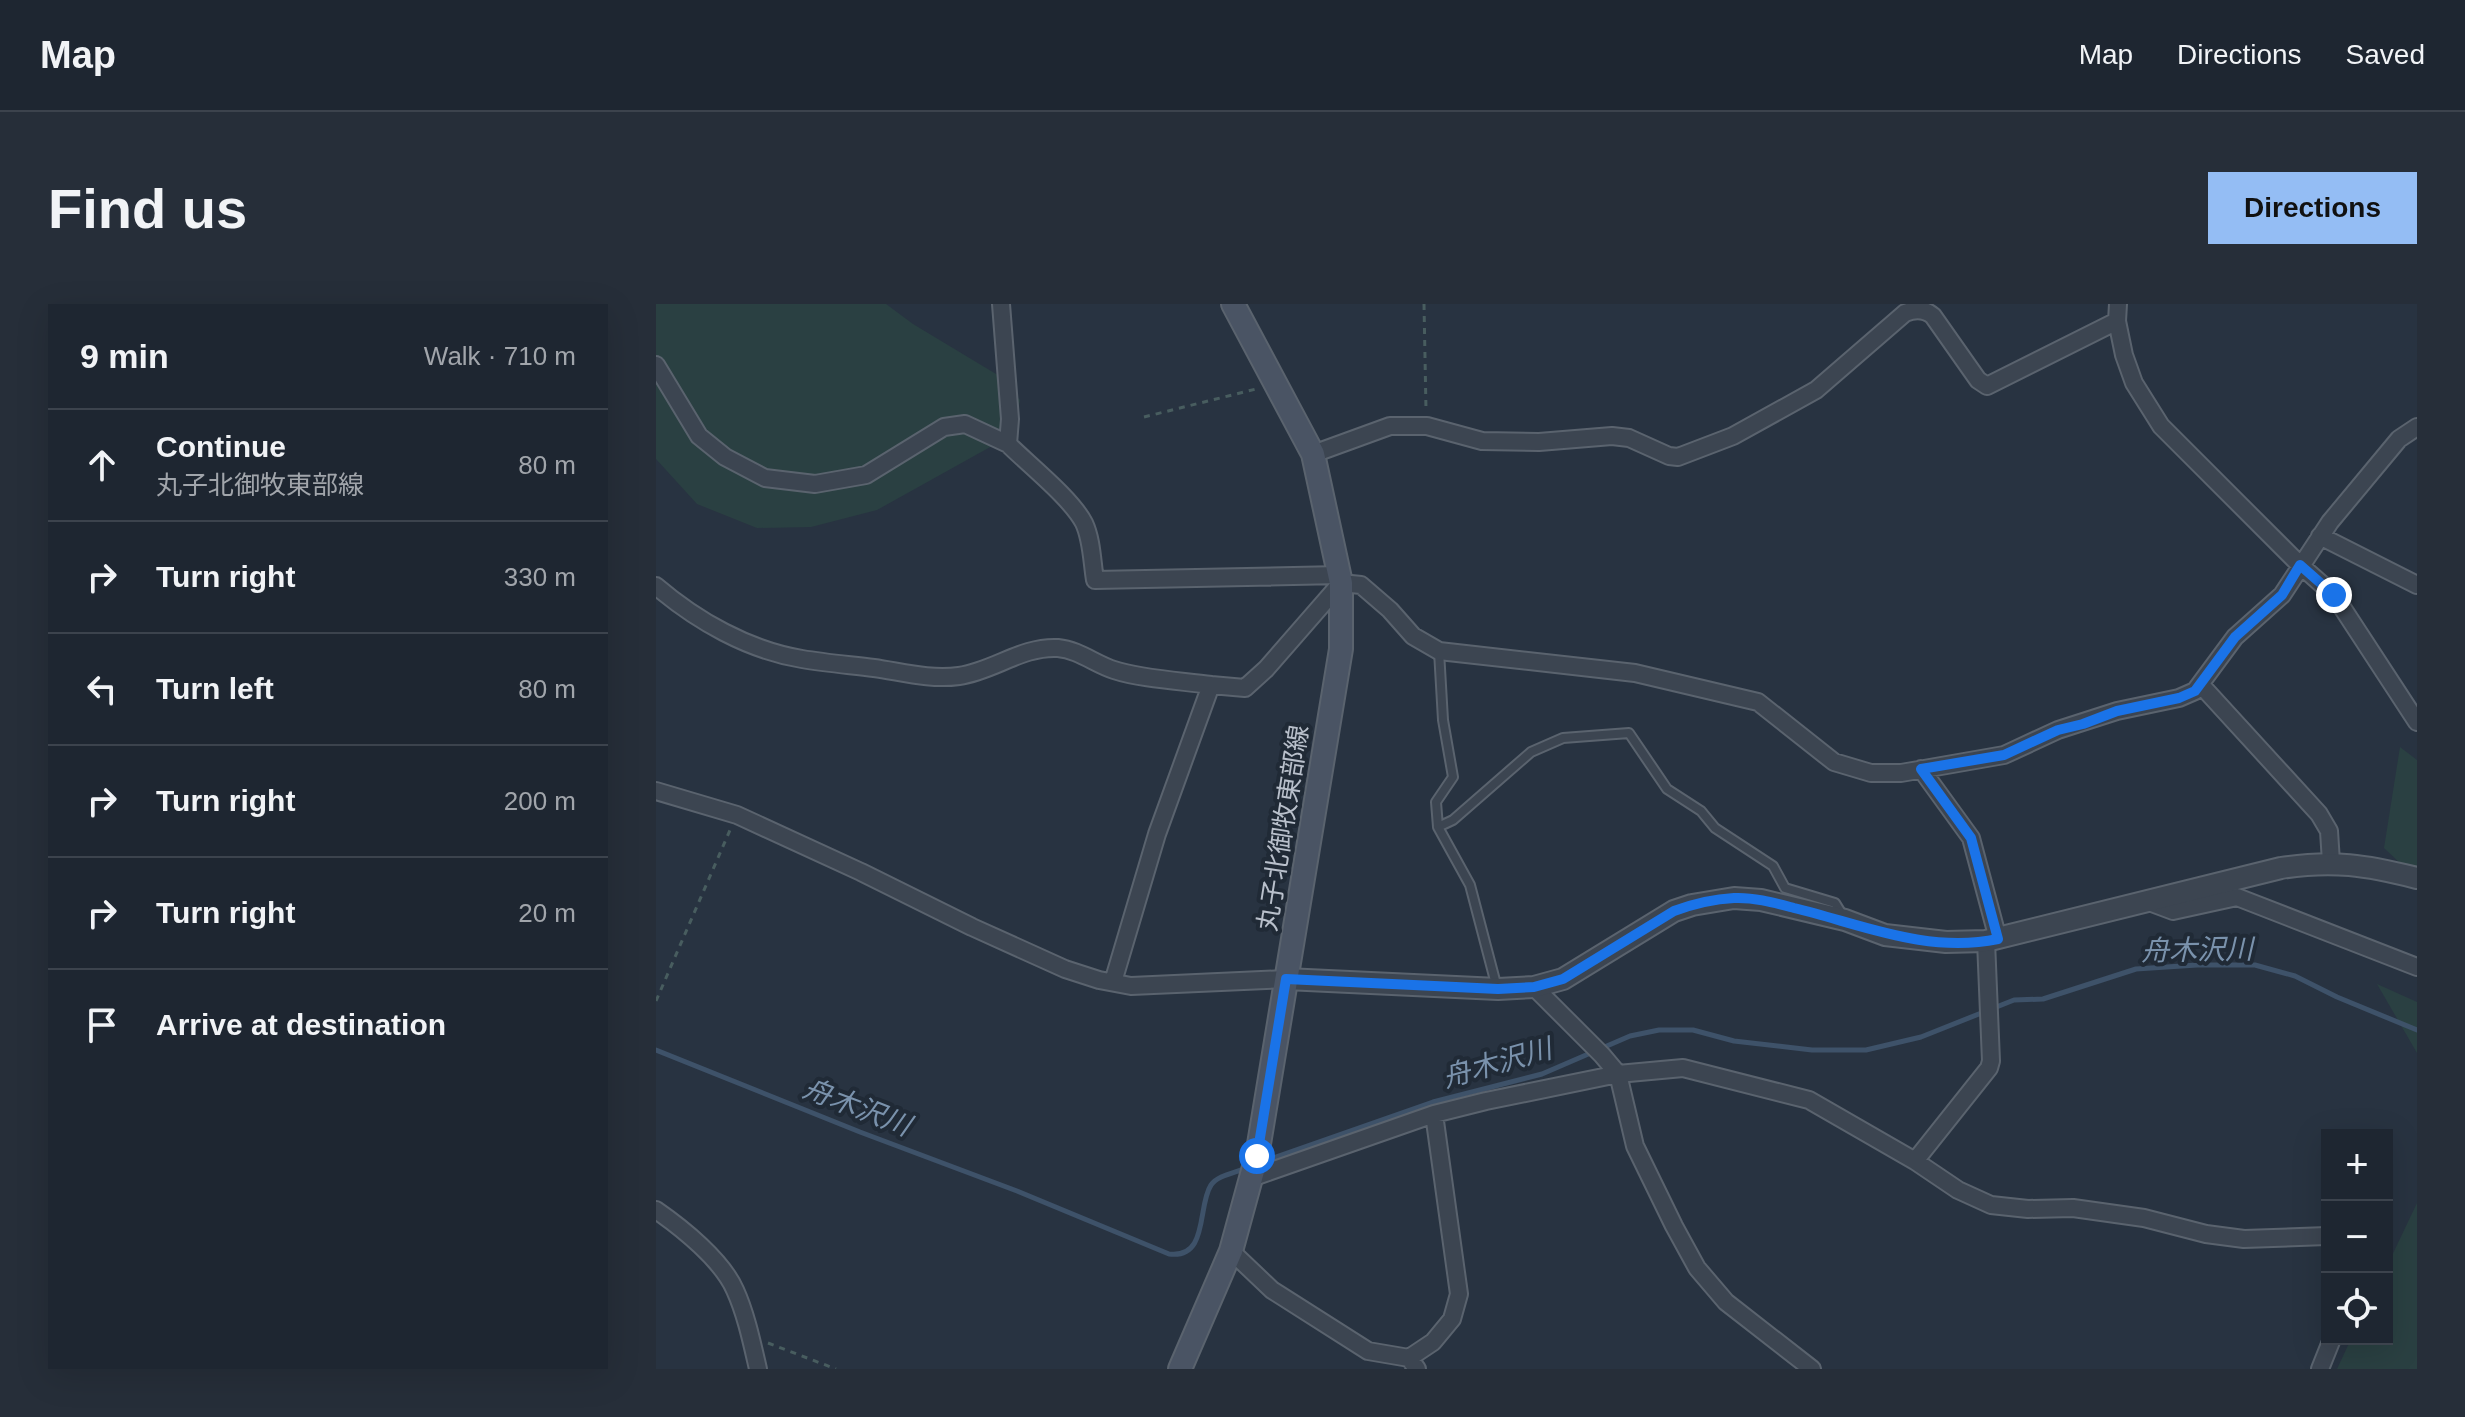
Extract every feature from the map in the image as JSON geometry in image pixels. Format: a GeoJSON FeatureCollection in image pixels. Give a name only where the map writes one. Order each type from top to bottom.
{"type":"FeatureCollection","features":[{"type":"Feature","properties":{"kind":"main road","name":"丸子北御牧東部線"},"geometry":{"type":"LineString","coordinates":[[1180,1369],[1231,1251],[1257,1156],[1341,649],[1340,579],[1313,454],[1233,304]]}},
{"type":"Feature","properties":{"kind":"street"},"geometry":{"type":"LineString","coordinates":[[1001,304],[1010,419],[1008,444]]}},
{"type":"Feature","properties":{"kind":"street"},"geometry":{"type":"LineString","coordinates":[[1313,454],[1390,426],[1427,426],[1482,441],[1629,438],[1678,457],[1733,436],[1816,390],[1905,313],[1913,310],[1929,312],[1933,316],[1978,380],[1987,386],[2117,312],[2134,383],[2161,426],[2334,595],[2417,722]]}},
{"type":"Feature","properties":{"kind":"street"},"geometry":{"type":"LineString","coordinates":[[656,365],[699,436],[725,457],[765,478],[815,484],[866,475],[944,427],[965,424],[1008,444],[1073,508],[1089,539],[1095,580],[1340,579],[1361,585],[1390,610],[1413,636],[1439,651],[1635,673],[1758,702],[1834,762],[1871,773],[1921,769],[2004,755],[2058,730],[2117,711],[2179,698],[2201,685],[2235,637],[2282,595],[2320,536],[2399,439],[2417,427]]}},
{"type":"Feature","properties":{"kind":"street"},"geometry":{"type":"LineString","coordinates":[[2320,536],[2417,585]]}},
{"type":"Feature","properties":{"kind":"street"},"geometry":{"type":"LineString","coordinates":[[656,586],[715,628],[764,649],[800,659],[923,677],[959,676],[981,671],[1037,649],[1057,648],[1074,652],[1115,671],[1245,688],[1266,669],[1340,579]]}},
{"type":"Feature","properties":{"kind":"street"},"geometry":{"type":"LineString","coordinates":[[1113,982],[1157,834],[1211,685]]}},
{"type":"Feature","properties":{"kind":"street"},"geometry":{"type":"LineString","coordinates":[[2201,685],[2319,814],[2329,831],[2331,862]]}},
{"type":"Feature","properties":{"kind":"street"},"geometry":{"type":"LineString","coordinates":[[1915,1161],[1989,1068],[1991,1061],[1992,940],[1971,838],[1921,769]]}},
{"type":"Feature","properties":{"kind":"street"},"geometry":{"type":"LineString","coordinates":[[656,791],[737,815],[1065,969],[1131,986],[1286,979],[1498,989],[1534,987],[1563,979],[1674,911],[1734,898],[1761,900],[1845,920],[1885,935],[1946,942],[1992,940],[2281,868],[2331,862],[2417,878]]}},
{"type":"Feature","properties":{"kind":"street"},"geometry":{"type":"LineString","coordinates":[[2149,902],[2173,911],[2237,897],[2417,967]]}},
{"type":"Feature","properties":{"kind":"street"},"geometry":{"type":"LineString","coordinates":[[1534,987],[1618,1074],[1635,1146],[1697,1268],[1726,1302],[1812,1369]]}},
{"type":"Feature","properties":{"kind":"street"},"geometry":{"type":"LineString","coordinates":[[1251,1178],[1434,1114],[1618,1074],[1683,1068],[1809,1100],[1915,1161],[1958,1190],[1991,1205],[2028,1209],[2073,1208],[2144,1218],[2206,1234],[2244,1239],[2321,1236]]}},
{"type":"Feature","properties":{"kind":"street"},"geometry":{"type":"LineString","coordinates":[[1231,1251],[1272,1290],[1368,1351],[1413,1363],[1452,1319],[1459,1294],[1434,1114]]}},
{"type":"Feature","properties":{"kind":"street"},"geometry":{"type":"LineString","coordinates":[[656,1210],[680,1227],[714,1261],[735,1288],[758,1369]]}},
{"type":"Feature","properties":{"kind":"street"},"geometry":{"type":"LineString","coordinates":[[2320,1369],[2330,1345]]}},
{"type":"Feature","properties":{"kind":"lane"},"geometry":{"type":"LineString","coordinates":[[1439,651],[1443,720],[1453,777],[1436,802],[1438,827],[1470,885],[1498,989]]}},
{"type":"Feature","properties":{"kind":"lane"},"geometry":{"type":"LineString","coordinates":[[1438,827],[1453,820],[1531,752],[1563,738],[1629,733],[1667,789],[1701,811],[1715,828],[1773,866],[1785,888],[1835,903],[1845,920]]}},
{"type":"Feature","properties":{"kind":"path"},"geometry":{"type":"LineString","coordinates":[[1424,304],[1427,426]]}},
{"type":"Feature","properties":{"kind":"path"},"geometry":{"type":"LineString","coordinates":[[1144,417],[1275,384]]}},
{"type":"Feature","properties":{"kind":"path"},"geometry":{"type":"LineString","coordinates":[[656,1001],[737,815]]}},
{"type":"Feature","properties":{"kind":"path"},"geometry":{"type":"LineString","coordinates":[[750,1336],[836,1369]]}},
{"type":"Feature","properties":{"kind":"green space"},"geometry":{"type":"Polygon","coordinates":[[[656,304],[886,304],[913,324],[1001,377],[1020,400],[1016,420],[1001,441],[877,510],[811,527],[757,528],[697,504],[656,459],[656,304]]]}},
{"type":"Feature","properties":{"kind":"green space"},"geometry":{"type":"Polygon","coordinates":[[[2400,747],[2417,760],[2417,879],[2384,848],[2400,747]]]}},
{"type":"Feature","properties":{"kind":"green space"},"geometry":{"type":"Polygon","coordinates":[[[2377,984],[2417,1002],[2417,1053],[2377,984]]]}},
{"type":"Feature","properties":{"kind":"green space"},"geometry":{"type":"Polygon","coordinates":[[[2417,1203],[2417,1369],[2337,1369],[2348,1345],[2393,1345],[2393,1253],[2417,1203]]]}},
{"type":"Feature","properties":{"kind":"waterway","name":"舟木沢川"},"geometry":{"type":"LineString","coordinates":[[1262,1162],[1433,1102],[1542,1074],[1630,1036],[1659,1030],[1693,1030],[1734,1041],[1812,1050],[1866,1050],[1921,1037],[2014,1000],[2043,999],[2136,969],[2255,965],[2295,976],[2417,1030]]}},
{"type":"Feature","properties":{"kind":"waterway","name":"舟木沢川"},"geometry":{"type":"LineString","coordinates":[[656,1050],[1169,1254],[1182,1253],[1196,1240],[1211,1185],[1246,1168]]}},
{"type":"Feature","properties":{"kind":"route"},"geometry":{"type":"LineString","coordinates":[[1257,1156],[1286,979],[1498,989],[1534,987],[1563,979],[1674,911],[1734,898],[1761,900],[1912,940],[1998,939],[1971,838],[1921,769],[2004,755],[2058,730],[2195,691],[2235,637],[2282,595],[2300,565],[2334,595]]}}]}
